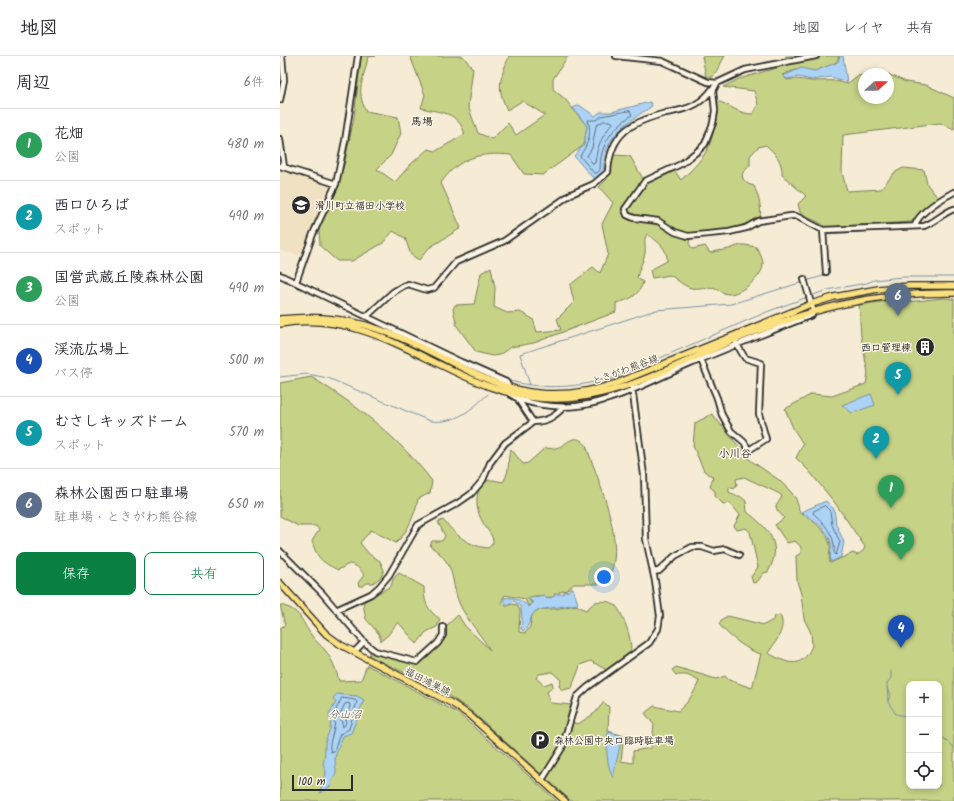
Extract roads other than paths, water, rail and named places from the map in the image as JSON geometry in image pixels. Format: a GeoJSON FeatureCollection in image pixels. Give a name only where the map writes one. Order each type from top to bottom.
{"type":"FeatureCollection","features":[{"type":"Feature","properties":{"kind":"main road","name":"ときがわ熊谷線"},"geometry":{"type":"LineString","coordinates":[[631,384],[811,304],[834,297],[878,289],[910,286],[954,286]]}},
{"type":"Feature","properties":{"kind":"main road","name":"ときがわ熊谷線"},"geometry":{"type":"LineString","coordinates":[[280,324],[290,322],[330,323],[363,330],[388,339],[496,389],[507,389],[541,394],[568,394],[631,384],[813,310],[881,296],[911,293],[954,293]]}},
{"type":"Feature","properties":{"kind":"main road","name":"ときがわ熊谷線"},"geometry":{"type":"LineString","coordinates":[[280,319],[326,318],[365,325],[507,389]]}},
{"type":"Feature","properties":{"kind":"main road","name":"福田鴻巣線"},"geometry":{"type":"LineString","coordinates":[[280,583],[326,634],[354,652],[453,704],[469,715],[565,801]]}},
{"type":"Feature","properties":{"kind":"street"},"geometry":{"type":"LineString","coordinates":[[280,100],[284,69],[282,56]]}},
{"type":"Feature","properties":{"kind":"street"},"geometry":{"type":"LineString","coordinates":[[296,282],[313,234],[336,184],[345,142],[358,56]]}},
{"type":"Feature","properties":{"kind":"street"},"geometry":{"type":"LineString","coordinates":[[616,56],[662,61],[708,82],[717,84]]}},
{"type":"Feature","properties":{"kind":"street"},"geometry":{"type":"LineString","coordinates":[[367,316],[393,292],[403,286],[408,284],[427,290],[434,288],[456,262],[504,241],[571,194],[594,184],[608,172],[610,151],[614,144],[629,127],[647,118],[694,105],[706,97],[717,84],[745,70],[816,56]]}},
{"type":"Feature","properties":{"kind":"street"},"geometry":{"type":"LineString","coordinates":[[717,84],[713,91],[715,110],[713,123],[705,144],[681,164],[642,184],[625,209],[627,215],[634,218],[658,221],[675,232],[688,236],[746,228],[758,221],[790,216],[796,216],[823,230],[915,225],[924,226],[931,224],[945,212],[954,209]]}},
{"type":"Feature","properties":{"kind":"street"},"geometry":{"type":"LineString","coordinates":[[280,139],[282,166],[336,184]]}},
{"type":"Feature","properties":{"kind":"street"},"geometry":{"type":"LineString","coordinates":[[915,225],[916,221],[926,211],[954,192]]}},
{"type":"Feature","properties":{"kind":"street"},"geometry":{"type":"LineString","coordinates":[[823,230],[826,272]]}},
{"type":"Feature","properties":{"kind":"street"},"geometry":{"type":"LineString","coordinates":[[280,275],[506,382],[507,389],[518,400],[533,422]]}},
{"type":"Feature","properties":{"kind":"street"},"geometry":{"type":"LineString","coordinates":[[804,279],[813,310]]}},
{"type":"Feature","properties":{"kind":"street"},"geometry":{"type":"LineString","coordinates":[[518,400],[564,407],[585,404],[631,384],[701,360],[736,342],[745,358],[761,363],[759,414],[766,439],[749,450],[744,442],[731,431],[722,416],[717,398],[701,360]]}},
{"type":"Feature","properties":{"kind":"street"},"geometry":{"type":"LineString","coordinates":[[542,780],[562,748],[577,697],[588,687],[638,651],[656,634],[660,616],[646,539],[644,475],[631,384]]}},
{"type":"Feature","properties":{"kind":"street"},"geometry":{"type":"LineString","coordinates":[[336,610],[371,594],[379,587],[389,575],[418,525],[458,503],[471,494],[483,480],[490,463],[505,443],[533,422],[547,421],[554,418],[564,407]]}},
{"type":"Feature","properties":{"kind":"street"},"geometry":{"type":"LineString","coordinates":[[653,572],[659,571],[675,556],[692,547],[702,547],[714,551],[725,549],[740,555]]}},
{"type":"Feature","properties":{"kind":"street"},"geometry":{"type":"LineString","coordinates":[[280,551],[364,642],[375,651],[417,662],[438,642],[443,634],[443,627]]}},
{"type":"Feature","properties":{"kind":"street"},"geometry":{"type":"LineString","coordinates":[[354,652],[364,642]]}},
{"type":"Feature","properties":{"kind":"water"},"geometry":{"type":"Polygon","coordinates":[[[840,56],[843,56],[847,82],[831,77],[812,80],[798,77],[787,79],[783,76],[801,68],[815,71],[838,62],[840,56]]]}},
{"type":"Feature","properties":{"kind":"water"},"geometry":{"type":"Polygon","coordinates":[[[650,102],[652,106],[625,125],[611,140],[604,160],[604,172],[596,179],[592,177],[574,156],[584,145],[587,126],[573,108],[579,105],[595,116],[600,112],[611,112],[650,102]]]}},
{"type":"Feature","properties":{"kind":"water"},"geometry":{"type":"Polygon","coordinates":[[[871,394],[875,405],[852,413],[842,405],[871,394]]]}},
{"type":"Feature","properties":{"kind":"water"},"geometry":{"type":"Polygon","coordinates":[[[826,501],[834,509],[836,524],[844,542],[841,557],[831,562],[831,543],[823,528],[801,512],[826,501]]]}},
{"type":"Feature","properties":{"kind":"water"},"geometry":{"type":"Polygon","coordinates":[[[573,588],[578,604],[537,610],[532,615],[526,629],[523,631],[521,629],[521,607],[514,601],[508,605],[504,602],[504,598],[514,598],[529,607],[533,603],[529,598],[544,595],[547,599],[555,596],[554,594],[563,594],[573,588]]]}},
{"type":"Feature","properties":{"kind":"water","name":"分山沼"},"geometry":{"type":"Polygon","coordinates":[[[337,694],[357,696],[364,700],[351,733],[343,736],[336,753],[336,773],[331,782],[332,785],[320,793],[326,775],[323,764],[325,744],[331,723],[329,715],[336,702],[333,698],[337,694]]]}},
{"type":"Feature","properties":{"kind":"water"},"geometry":{"type":"Polygon","coordinates":[[[608,732],[622,736],[613,778],[607,755],[608,732]]]}},
{"type":"Feature","properties":{"kind":"waterway"},"geometry":{"type":"LineString","coordinates":[[924,223],[954,205]]}},
{"type":"Feature","properties":{"kind":"waterway"},"geometry":{"type":"LineString","coordinates":[[825,234],[913,229]]}},
{"type":"Feature","properties":{"kind":"waterway"},"geometry":{"type":"LineString","coordinates":[[806,281],[823,276],[822,234]]}},
{"type":"Feature","properties":{"kind":"waterway"},"geometry":{"type":"LineString","coordinates":[[811,296],[827,290],[867,283],[874,280],[902,277],[954,277]]}},
{"type":"Feature","properties":{"kind":"waterway"},"geometry":{"type":"LineString","coordinates":[[530,385],[520,354],[656,310],[731,304],[803,282]]}},
{"type":"Feature","properties":{"kind":"waterway"},"geometry":{"type":"LineString","coordinates":[[506,380],[530,385],[556,387],[581,385],[605,379],[609,380],[769,311],[808,297]]}},
{"type":"Feature","properties":{"kind":"waterway"},"geometry":{"type":"LineString","coordinates":[[280,377],[307,374],[328,378],[430,421],[448,420],[462,415],[488,394]]}},
{"type":"Feature","properties":{"kind":"waterway"},"geometry":{"type":"LineString","coordinates":[[891,671],[891,678],[887,683],[888,702],[896,714],[906,716]]}},
{"type":"Feature","properties":{"kind":"waterway"},"geometry":{"type":"LineString","coordinates":[[887,688],[891,694],[888,701]]}},
{"type":"Feature","properties":{"kind":"waterway"},"geometry":{"type":"LineString","coordinates":[[942,738],[954,748]]}},
{"type":"Feature","properties":{"kind":"place","name":"滑川町立福田小学校"},"geometry":{"type":"Point","coordinates":[301,205]}},
{"type":"Feature","properties":{"kind":"place","name":"森林公園西口駐車場"},"geometry":{"type":"Point","coordinates":[898,316]}},
{"type":"Feature","properties":{"kind":"place","name":"西口管理棟"},"geometry":{"type":"Point","coordinates":[925,347]}},
{"type":"Feature","properties":{"kind":"place","name":"むさしキッズドーム"},"geometry":{"type":"Point","coordinates":[898,395]}},
{"type":"Feature","properties":{"kind":"place","name":"西口ひろば"},"geometry":{"type":"Point","coordinates":[876,459]}},
{"type":"Feature","properties":{"kind":"place","name":"花畑"},"geometry":{"type":"Point","coordinates":[891,508]}},
{"type":"Feature","properties":{"kind":"place","name":"国営武蔵丘陵森林公園"},"geometry":{"type":"Point","coordinates":[901,560]}},
{"type":"Feature","properties":{"kind":"place","name":"渓流広場上"},"geometry":{"type":"Point","coordinates":[901,648]}},
{"type":"Feature","properties":{"kind":"place","name":"森林公園中央口臨時駐車場"},"geometry":{"type":"Point","coordinates":[540,740]}},
{"type":"Feature","properties":{"kind":"district","name":"馬場"},"geometry":{"type":"Point","coordinates":[422,121]}},
{"type":"Feature","properties":{"kind":"district","name":"小川谷"},"geometry":{"type":"Point","coordinates":[735,453]}}]}
